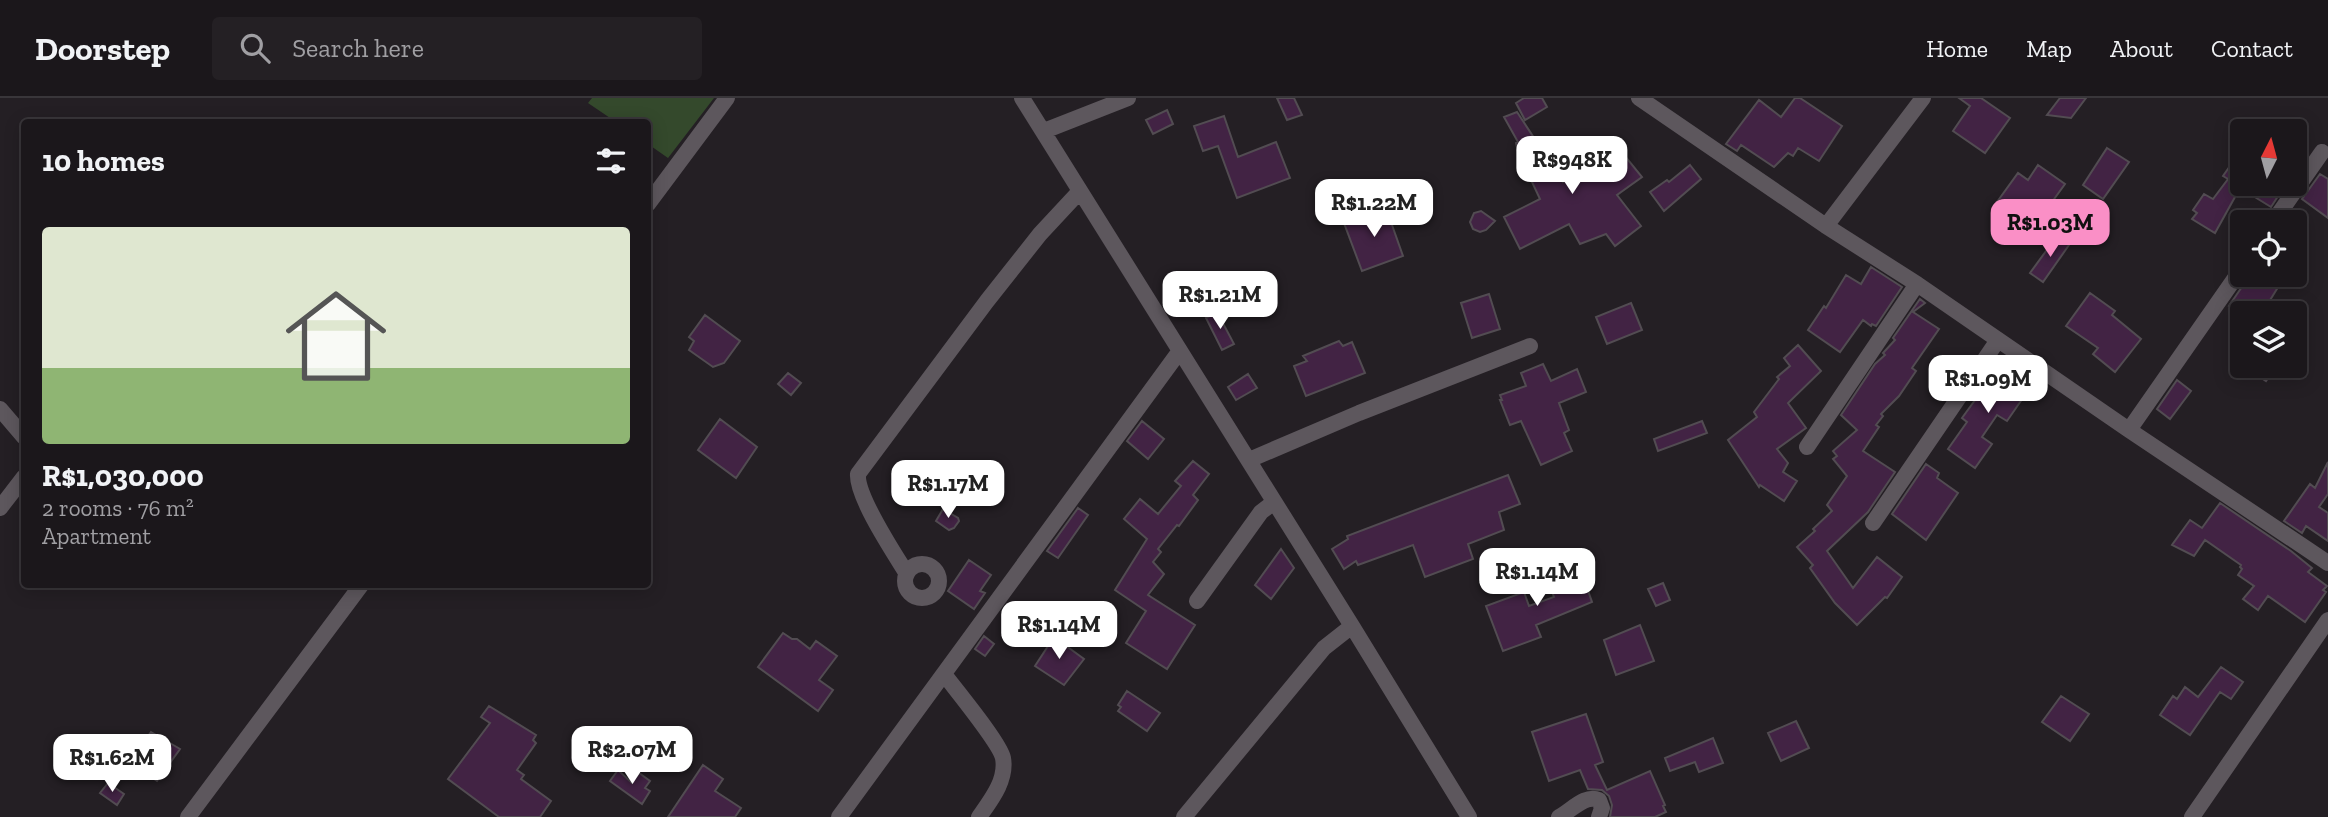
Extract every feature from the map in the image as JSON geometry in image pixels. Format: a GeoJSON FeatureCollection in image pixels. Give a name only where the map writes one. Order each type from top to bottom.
{"type":"FeatureCollection","features":[{"type":"Feature","properties":{"kind":"street"},"geometry":{"type":"LineString","coordinates":[[651,200],[727,98]]}},
{"type":"Feature","properties":{"kind":"street"},"geometry":{"type":"LineString","coordinates":[[1022,98],[1469,817]]}},
{"type":"Feature","properties":{"kind":"street"},"geometry":{"type":"LineString","coordinates":[[1044,131],[1128,98]]}},
{"type":"Feature","properties":{"kind":"street"},"geometry":{"type":"LineString","coordinates":[[1639,98],[2328,563]]}},
{"type":"Feature","properties":{"kind":"street"},"geometry":{"type":"LineString","coordinates":[[1826,226],[1923,98]]}},
{"type":"Feature","properties":{"kind":"street"},"geometry":{"type":"LineString","coordinates":[[2281,210],[2322,152]]}},
{"type":"Feature","properties":{"kind":"street"},"geometry":{"type":"LineString","coordinates":[[907,574],[867,505],[858,483],[859,474],[987,301],[1040,234],[1080,191]]}},
{"type":"Feature","properties":{"kind":"street"},"geometry":{"type":"LineString","coordinates":[[1807,447],[1917,284]]}},
{"type":"Feature","properties":{"kind":"street"},"geometry":{"type":"LineString","coordinates":[[2129,430],[2230,285]]}},
{"type":"Feature","properties":{"kind":"street"},"geometry":{"type":"LineString","coordinates":[[1873,523],[1998,340]]}},
{"type":"Feature","properties":{"kind":"street"},"geometry":{"type":"LineString","coordinates":[[1249,460],[1359,413],[1530,346]]}},
{"type":"Feature","properties":{"kind":"street"},"geometry":{"type":"LineString","coordinates":[[839,817],[1180,352]]}},
{"type":"Feature","properties":{"kind":"street"},"geometry":{"type":"LineString","coordinates":[[0,409],[21,434]]}},
{"type":"Feature","properties":{"kind":"street"},"geometry":{"type":"LineString","coordinates":[[0,508],[21,481]]}},
{"type":"Feature","properties":{"kind":"street"},"geometry":{"type":"LineString","coordinates":[[1197,601],[1261,512],[1274,502]]}},
{"type":"Feature","properties":{"kind":"street"},"geometry":{"type":"LineString","coordinates":[[188,817],[359,588]]}},
{"type":"Feature","properties":{"kind":"street"},"geometry":{"type":"LineString","coordinates":[[2192,817],[2328,620]]}},
{"type":"Feature","properties":{"kind":"street"},"geometry":{"type":"LineString","coordinates":[[1184,817],[1324,648],[1352,626]]}},
{"type":"Feature","properties":{"kind":"street"},"geometry":{"type":"LineString","coordinates":[[944,674],[1003,758],[996,792],[979,817]]}},
{"type":"Feature","properties":{"kind":"street"},"geometry":{"type":"LineString","coordinates":[[1567,815],[1592,797],[1600,800],[1602,808],[1599,817]]}},
{"type":"Feature","properties":{"kind":"green space"},"geometry":{"type":"Polygon","coordinates":[[[592,98],[714,98],[668,158],[651,146],[651,119],[612,119],[588,103],[592,98]]]}},
{"type":"Feature","properties":{"kind":"building"},"geometry":{"type":"Polygon","coordinates":[[[1277,98],[1294,98],[1302,115],[1287,120],[1277,98]]]}},
{"type":"Feature","properties":{"kind":"building"},"geometry":{"type":"Polygon","coordinates":[[[1524,98],[1542,98],[1547,107],[1525,120],[1516,103],[1524,98]]]}},
{"type":"Feature","properties":{"kind":"building"},"geometry":{"type":"Polygon","coordinates":[[[1795,98],[1800,98],[1842,126],[1819,161],[1798,148],[1793,156],[1788,153],[1774,167],[1741,145],[1737,151],[1726,144],[1759,100],[1781,117],[1795,98]]]}},
{"type":"Feature","properties":{"kind":"building"},"geometry":{"type":"Polygon","coordinates":[[[1959,98],[1981,98],[2010,118],[1985,153],[1953,131],[1970,106],[1959,98]]]}},
{"type":"Feature","properties":{"kind":"building"},"geometry":{"type":"Polygon","coordinates":[[[2060,98],[2086,98],[2071,118],[2047,115],[2060,98]]]}},
{"type":"Feature","properties":{"kind":"building"},"geometry":{"type":"Polygon","coordinates":[[[1167,110],[1173,124],[1153,134],[1146,120],[1167,110]]]}},
{"type":"Feature","properties":{"kind":"building"},"geometry":{"type":"Polygon","coordinates":[[[1517,112],[1563,182],[1581,170],[1585,175],[1616,145],[1642,177],[1617,195],[1641,226],[1615,246],[1606,234],[1580,244],[1569,224],[1520,249],[1504,217],[1540,199],[1518,152],[1518,142],[1504,117],[1517,112]]]}},
{"type":"Feature","properties":{"kind":"building"},"geometry":{"type":"Polygon","coordinates":[[[1224,116],[1238,157],[1276,142],[1290,178],[1237,198],[1218,146],[1203,151],[1194,126],[1224,116]]]}},
{"type":"Feature","properties":{"kind":"building"},"geometry":{"type":"Polygon","coordinates":[[[2107,148],[2129,162],[2103,199],[2083,185],[2107,148]]]}},
{"type":"Feature","properties":{"kind":"building"},"geometry":{"type":"Polygon","coordinates":[[[1690,165],[1701,179],[1664,211],[1650,192],[1667,180],[1669,182],[1690,165]]]}},
{"type":"Feature","properties":{"kind":"building"},"geometry":{"type":"Polygon","coordinates":[[[2038,165],[2065,184],[2033,228],[1997,202],[2018,173],[2028,180],[2038,165]]]}},
{"type":"Feature","properties":{"kind":"building"},"geometry":{"type":"Polygon","coordinates":[[[2230,166],[2230,196],[2236,196],[2215,233],[2192,219],[2197,213],[2193,210],[2204,194],[2213,199],[2228,179],[2223,176],[2230,166]]]}},
{"type":"Feature","properties":{"kind":"building"},"geometry":{"type":"Polygon","coordinates":[[[2320,174],[2328,179],[2328,218],[2302,199],[2307,196],[2320,174]]]}},
{"type":"Feature","properties":{"kind":"building"},"geometry":{"type":"Polygon","coordinates":[[[2253,196],[2278,196],[2271,207],[2253,196]]]}},
{"type":"Feature","properties":{"kind":"building"},"geometry":{"type":"Polygon","coordinates":[[[1386,208],[1403,256],[1362,271],[1344,223],[1386,208]]]}},
{"type":"Feature","properties":{"kind":"building"},"geometry":{"type":"Polygon","coordinates":[[[1481,211],[1495,221],[1480,232],[1473,229],[1470,222],[1474,213],[1481,211]]]}},
{"type":"Feature","properties":{"kind":"building"},"geometry":{"type":"Polygon","coordinates":[[[2057,236],[2069,245],[2043,282],[2030,273],[2057,236]]]}},
{"type":"Feature","properties":{"kind":"building"},"geometry":{"type":"Polygon","coordinates":[[[1871,267],[1902,287],[1876,326],[1863,320],[1840,352],[1808,330],[1824,306],[1826,308],[1846,275],[1861,284],[1871,267]]]}},
{"type":"Feature","properties":{"kind":"building"},"geometry":{"type":"Polygon","coordinates":[[[2242,287],[2278,287],[2269,301],[2232,301],[2242,287]]]}},
{"type":"Feature","properties":{"kind":"building"},"geometry":{"type":"Polygon","coordinates":[[[2090,293],[2115,311],[2112,315],[2141,339],[2115,372],[2093,354],[2098,348],[2066,326],[2090,293]]]}},
{"type":"Feature","properties":{"kind":"building"},"geometry":{"type":"Polygon","coordinates":[[[1489,294],[1500,329],[1472,338],[1461,303],[1489,294]]]}},
{"type":"Feature","properties":{"kind":"building"},"geometry":{"type":"Polygon","coordinates":[[[1920,299],[1925,303],[1913,312],[1939,329],[1912,368],[1916,371],[1899,396],[1881,414],[1883,416],[1876,425],[1879,427],[1863,451],[1895,472],[1868,512],[1827,551],[1853,588],[1877,557],[1902,577],[1887,598],[1857,625],[1835,603],[1810,568],[1813,565],[1797,547],[1832,511],[1827,505],[1847,476],[1833,459],[1837,456],[1833,451],[1857,430],[1841,415],[1875,364],[1885,355],[1883,353],[1895,340],[1893,338],[1920,299]]]}},
{"type":"Feature","properties":{"kind":"building"},"geometry":{"type":"Polygon","coordinates":[[[1631,303],[1642,330],[1607,344],[1596,317],[1631,303]]]}},
{"type":"Feature","properties":{"kind":"building"},"geometry":{"type":"Polygon","coordinates":[[[1217,312],[1234,344],[1222,350],[1206,318],[1217,312]]]}},
{"type":"Feature","properties":{"kind":"building"},"geometry":{"type":"Polygon","coordinates":[[[705,315],[740,341],[724,363],[713,367],[689,350],[694,341],[689,337],[705,315]]]}},
{"type":"Feature","properties":{"kind":"building"},"geometry":{"type":"Polygon","coordinates":[[[1339,341],[1343,346],[1352,342],[1365,373],[1306,396],[1294,366],[1307,361],[1303,356],[1339,341]]]}},
{"type":"Feature","properties":{"kind":"building"},"geometry":{"type":"Polygon","coordinates":[[[1798,345],[1821,371],[1788,403],[1806,428],[1777,449],[1788,463],[1783,472],[1797,481],[1784,501],[1760,485],[1759,487],[1728,440],[1757,417],[1754,412],[1779,379],[1777,377],[1790,366],[1784,358],[1798,345]]]}},
{"type":"Feature","properties":{"kind":"building"},"geometry":{"type":"Polygon","coordinates":[[[1543,364],[1551,381],[1577,369],[1586,392],[1559,403],[1569,430],[1564,433],[1572,451],[1541,465],[1521,421],[1510,425],[1500,395],[1526,386],[1521,373],[1543,364]]]}},
{"type":"Feature","properties":{"kind":"building"},"geometry":{"type":"Polygon","coordinates":[[[2015,369],[2034,382],[2007,421],[1997,415],[1982,437],[1992,444],[1975,468],[1948,449],[1967,422],[1962,418],[1975,400],[1971,398],[1986,377],[2003,388],[2015,369]]]}},
{"type":"Feature","properties":{"kind":"building"},"geometry":{"type":"Polygon","coordinates":[[[788,373],[801,383],[791,395],[778,384],[788,373]]]}},
{"type":"Feature","properties":{"kind":"building"},"geometry":{"type":"Polygon","coordinates":[[[1248,374],[1257,388],[1236,400],[1228,387],[1248,374]]]}},
{"type":"Feature","properties":{"kind":"building"},"geometry":{"type":"Polygon","coordinates":[[[2177,380],[2191,391],[2170,419],[2157,409],[2177,380]]]}},
{"type":"Feature","properties":{"kind":"building"},"geometry":{"type":"Polygon","coordinates":[[[720,419],[757,447],[736,478],[698,450],[720,419]]]}},
{"type":"Feature","properties":{"kind":"building"},"geometry":{"type":"Polygon","coordinates":[[[1142,421],[1164,439],[1148,459],[1127,441],[1142,421]]]}},
{"type":"Feature","properties":{"kind":"building"},"geometry":{"type":"Polygon","coordinates":[[[1702,421],[1707,433],[1658,451],[1654,439],[1702,421]]]}},
{"type":"Feature","properties":{"kind":"building"},"geometry":{"type":"Polygon","coordinates":[[[1193,461],[1209,474],[1193,495],[1198,500],[1158,549],[1161,552],[1153,562],[1164,574],[1148,595],[1195,625],[1167,669],[1126,643],[1146,611],[1115,590],[1147,539],[1124,519],[1140,499],[1158,514],[1181,486],[1175,481],[1193,461]]]}},
{"type":"Feature","properties":{"kind":"building"},"geometry":{"type":"Polygon","coordinates":[[[2328,462],[2328,494],[2319,507],[2328,513],[2328,541],[2306,526],[2302,533],[2284,521],[2310,484],[2315,488],[2328,462]]]}},
{"type":"Feature","properties":{"kind":"building"},"geometry":{"type":"Polygon","coordinates":[[[1926,464],[1939,473],[1937,478],[1958,493],[1926,540],[1892,514],[1926,464]]]}},
{"type":"Feature","properties":{"kind":"building"},"geometry":{"type":"Polygon","coordinates":[[[1508,475],[1520,504],[1499,512],[1504,530],[1468,544],[1473,559],[1425,577],[1413,545],[1358,565],[1356,561],[1344,569],[1332,549],[1348,539],[1347,536],[1508,475]]]}},
{"type":"Feature","properties":{"kind":"building"},"geometry":{"type":"Polygon","coordinates":[[[2220,503],[2291,551],[2312,568],[2308,572],[2327,586],[2323,590],[2326,592],[2305,622],[2268,596],[2258,610],[2243,599],[2254,586],[2238,575],[2242,569],[2241,565],[2205,540],[2194,556],[2172,545],[2190,520],[2202,528],[2220,503]]]}},
{"type":"Feature","properties":{"kind":"building"},"geometry":{"type":"Polygon","coordinates":[[[1078,508],[1088,515],[1058,558],[1047,551],[1078,508]]]}},
{"type":"Feature","properties":{"kind":"building"},"geometry":{"type":"Polygon","coordinates":[[[943,509],[958,518],[954,528],[949,530],[936,521],[943,509]]]}},
{"type":"Feature","properties":{"kind":"building"},"geometry":{"type":"Polygon","coordinates":[[[1281,549],[1294,568],[1271,599],[1255,585],[1281,549]]]}},
{"type":"Feature","properties":{"kind":"building"},"geometry":{"type":"Polygon","coordinates":[[[969,560],[991,575],[980,591],[985,593],[974,609],[948,591],[969,560]]]}},
{"type":"Feature","properties":{"kind":"building"},"geometry":{"type":"Polygon","coordinates":[[[1570,561],[1579,587],[1586,585],[1592,602],[1536,625],[1541,637],[1503,651],[1486,606],[1524,592],[1529,606],[1554,597],[1544,570],[1570,561]]]}},
{"type":"Feature","properties":{"kind":"building"},"geometry":{"type":"Polygon","coordinates":[[[1663,583],[1670,600],[1656,606],[1648,589],[1663,583]]]}},
{"type":"Feature","properties":{"kind":"building"},"geometry":{"type":"Polygon","coordinates":[[[1640,625],[1654,661],[1616,675],[1604,640],[1640,625]]]}},
{"type":"Feature","properties":{"kind":"building"},"geometry":{"type":"Polygon","coordinates":[[[783,633],[810,649],[816,641],[837,656],[819,680],[833,690],[818,711],[758,667],[783,633]]]}},
{"type":"Feature","properties":{"kind":"building"},"geometry":{"type":"Polygon","coordinates":[[[984,636],[994,644],[985,656],[975,649],[984,636]]]}},
{"type":"Feature","properties":{"kind":"building"},"geometry":{"type":"Polygon","coordinates":[[[1054,637],[1084,659],[1064,685],[1035,666],[1054,637]]]}},
{"type":"Feature","properties":{"kind":"building"},"geometry":{"type":"Polygon","coordinates":[[[2221,667],[2243,682],[2231,699],[2220,692],[2190,735],[2160,715],[2173,696],[2177,699],[2185,687],[2198,697],[2221,667]]]}},
{"type":"Feature","properties":{"kind":"building"},"geometry":{"type":"Polygon","coordinates":[[[1127,691],[1160,713],[1147,731],[1118,711],[1121,707],[1118,705],[1127,691]]]}},
{"type":"Feature","properties":{"kind":"building"},"geometry":{"type":"Polygon","coordinates":[[[2061,696],[2089,714],[2070,741],[2042,722],[2061,696]]]}},
{"type":"Feature","properties":{"kind":"building"},"geometry":{"type":"Polygon","coordinates":[[[489,706],[536,735],[533,740],[536,743],[517,770],[524,775],[521,779],[551,801],[540,817],[499,817],[448,779],[490,723],[481,717],[489,706]]]}},
{"type":"Feature","properties":{"kind":"building"},"geometry":{"type":"Polygon","coordinates":[[[1586,714],[1603,762],[1595,765],[1607,790],[1650,771],[1666,812],[1655,817],[1610,817],[1612,805],[1609,796],[1602,790],[1588,789],[1580,770],[1549,781],[1532,732],[1586,714]]]}},
{"type":"Feature","properties":{"kind":"building"},"geometry":{"type":"Polygon","coordinates":[[[1796,721],[1809,748],[1781,761],[1768,733],[1796,721]]]}},
{"type":"Feature","properties":{"kind":"building"},"geometry":{"type":"Polygon","coordinates":[[[151,732],[180,749],[157,781],[129,762],[151,732]]]}},
{"type":"Feature","properties":{"kind":"building"},"geometry":{"type":"Polygon","coordinates":[[[1713,738],[1723,763],[1699,772],[1695,762],[1670,771],[1665,758],[1713,738]]]}},
{"type":"Feature","properties":{"kind":"building"},"geometry":{"type":"Polygon","coordinates":[[[703,765],[723,779],[715,791],[741,808],[735,817],[668,817],[703,765]]]}},
{"type":"Feature","properties":{"kind":"building"},"geometry":{"type":"Polygon","coordinates":[[[618,770],[632,783],[639,773],[650,781],[645,788],[650,791],[642,804],[610,781],[618,770]]]}},
{"type":"Feature","properties":{"kind":"building"},"geometry":{"type":"Polygon","coordinates":[[[108,783],[124,794],[117,805],[100,793],[108,783]]]}}]}
